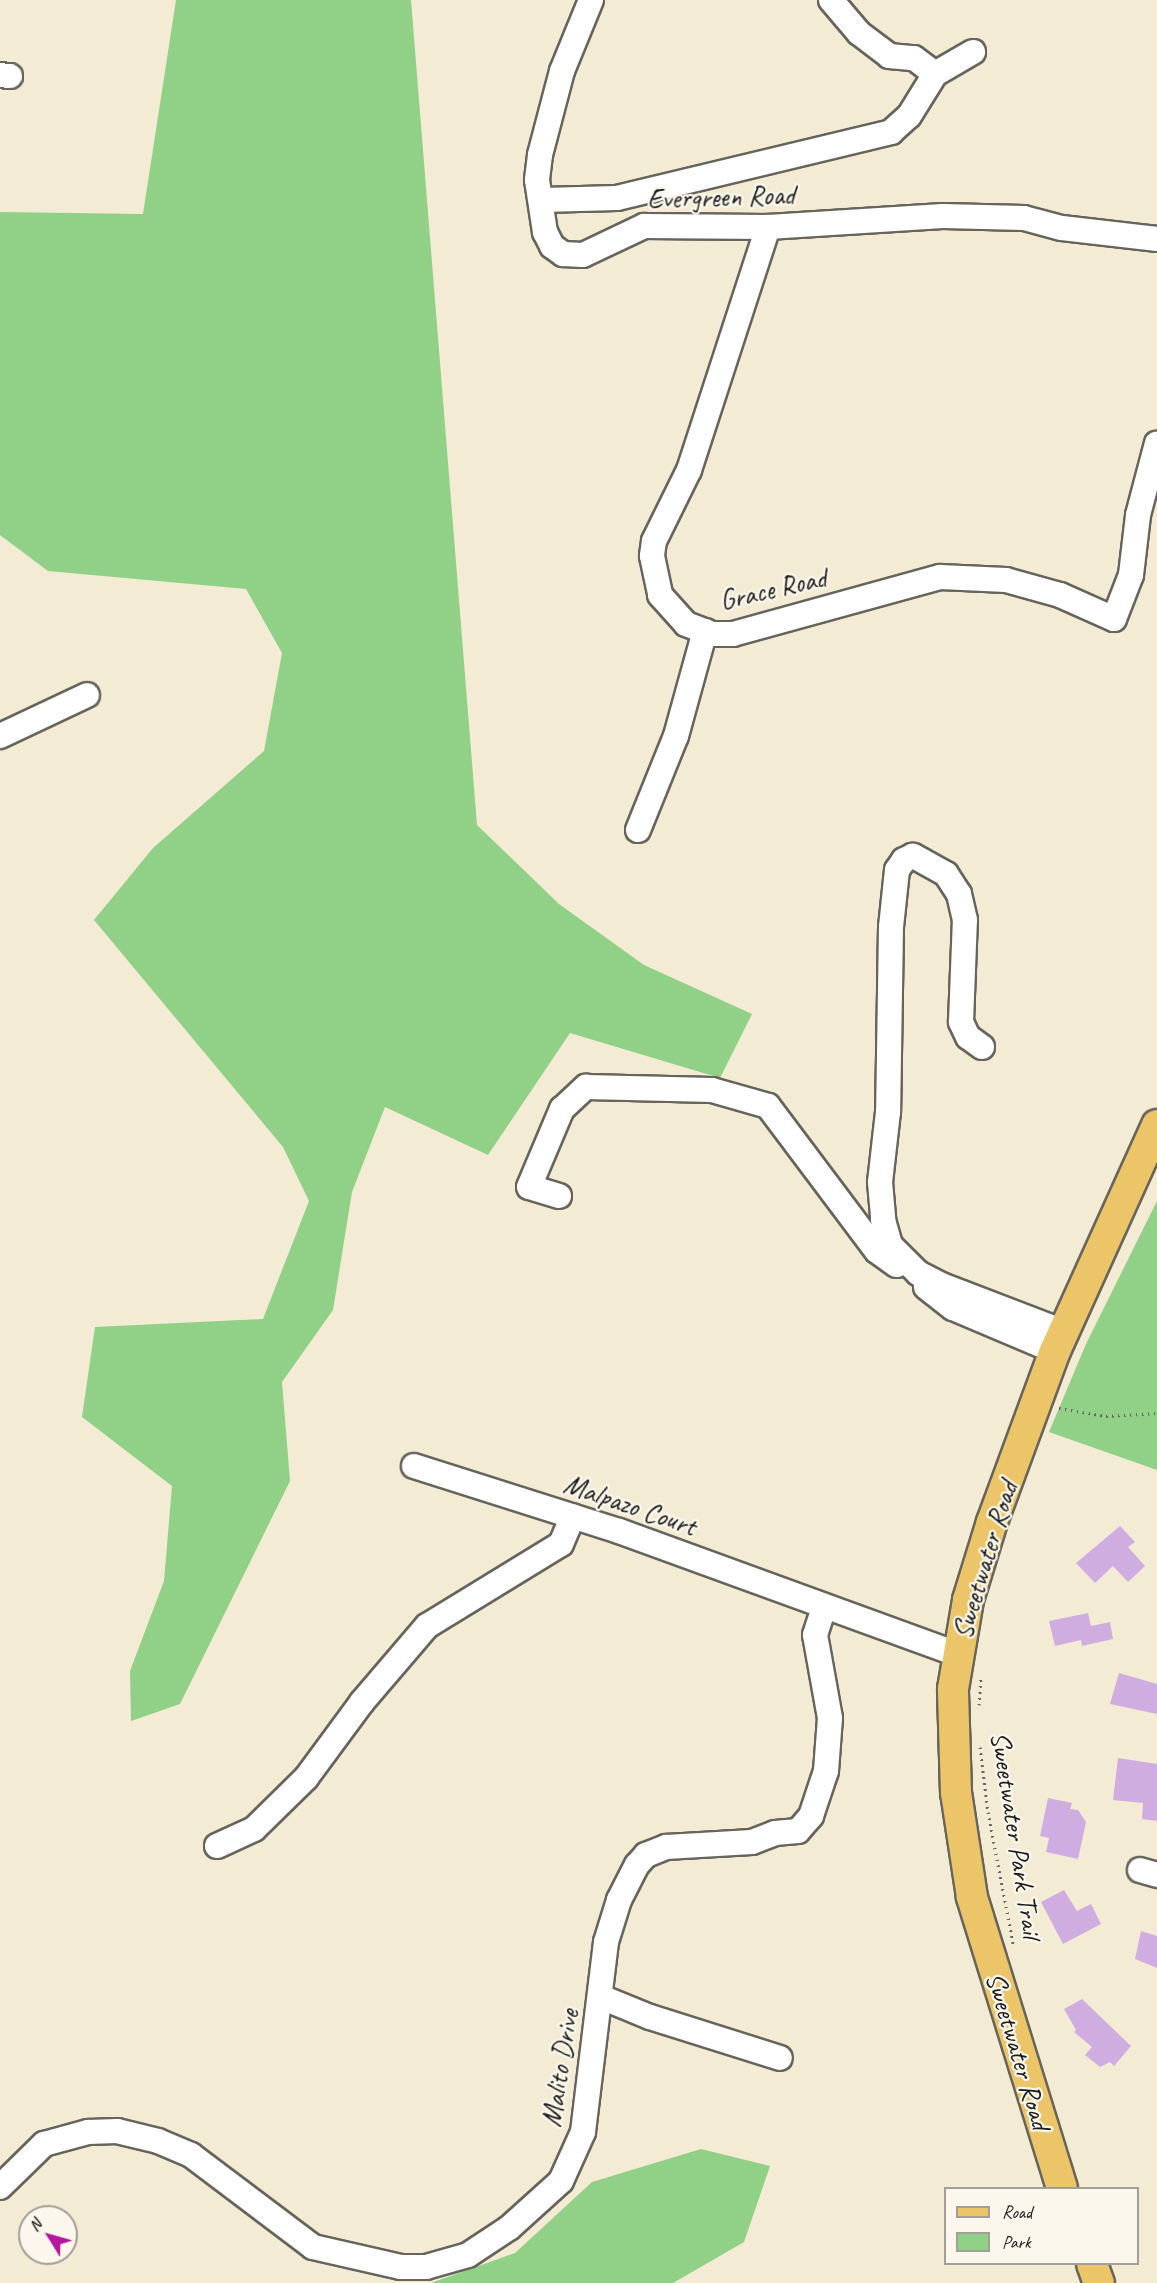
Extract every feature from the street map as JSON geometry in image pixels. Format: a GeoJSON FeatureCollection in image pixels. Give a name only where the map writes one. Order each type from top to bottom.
{"type":"FeatureCollection","features":[{"type":"Feature","properties":{"kind":"main road","name":"Sweetwater Road"},"geometry":{"type":"LineString","coordinates":[[1062,2187],[972,1897],[954,1758],[957,1654],[976,1573],[1059,1341],[1157,1125]]}},
{"type":"Feature","properties":{"kind":"main road"},"geometry":{"type":"LineString","coordinates":[[1092,2265],[1099,2283]]}},
{"type":"Feature","properties":{"kind":"street","name":"Evergreen Road"},"geometry":{"type":"LineString","coordinates":[[591,0],[562,71],[543,138],[537,180],[542,200],[545,232],[552,246],[569,256],[583,255],[644,226],[768,227],[943,216],[1024,218],[1062,228],[1157,239]]}},
{"type":"Feature","properties":{"kind":"street"},"geometry":{"type":"LineString","coordinates":[[831,0],[859,33],[889,56],[914,58],[935,74]]}},
{"type":"Feature","properties":{"kind":"street"},"geometry":{"type":"LineString","coordinates":[[542,200],[617,198],[891,132],[909,116],[935,74],[973,52]]}},
{"type":"Feature","properties":{"kind":"street","name":"Grace Road"},"geometry":{"type":"LineString","coordinates":[[768,227],[689,470],[654,542],[651,556],[660,595],[668,608],[686,624],[705,631],[733,634],[940,577],[1006,580],[1060,595],[1114,619],[1131,574],[1138,515],[1157,443]]}},
{"type":"Feature","properties":{"kind":"street"},"geometry":{"type":"LineString","coordinates":[[638,830],[676,736],[705,631]]}},
{"type":"Feature","properties":{"kind":"street"},"geometry":{"type":"LineString","coordinates":[[0,736],[87,695]]}},
{"type":"Feature","properties":{"kind":"street"},"geometry":{"type":"LineString","coordinates":[[982,1047],[968,1037],[962,1022],[965,920],[959,894],[946,874],[913,856],[904,860],[897,870],[891,927],[888,1112],[880,1182],[883,1220],[890,1245],[918,1273],[1059,1341]]}},
{"type":"Feature","properties":{"kind":"street"},"geometry":{"type":"LineString","coordinates":[[559,1196],[529,1187],[562,1109],[586,1087],[712,1090],[768,1106],[877,1251],[953,1308],[1059,1341]]}},
{"type":"Feature","properties":{"kind":"street","name":"Malpazo Court"},"geometry":{"type":"LineString","coordinates":[[414,1466],[573,1516],[824,1608]]}},
{"type":"Feature","properties":{"kind":"street"},"geometry":{"type":"LineString","coordinates":[[217,1846],[254,1829],[306,1778],[362,1702],[427,1626],[561,1544],[573,1516]]}},
{"type":"Feature","properties":{"kind":"street"},"geometry":{"type":"LineString","coordinates":[[824,1608],[957,1654]]}},
{"type":"Feature","properties":{"kind":"street","name":"Malito Drive"},"geometry":{"type":"LineString","coordinates":[[0,2187],[44,2144],[88,2132],[117,2131],[158,2141],[191,2155],[313,2247],[401,2266],[442,2265],[468,2255],[509,2228],[542,2202],[561,2181],[583,2132],[609,1931],[624,1891],[646,1855],[666,1847],[752,1842],[775,1833],[798,1831],[811,1816],[826,1771],[829,1729],[815,1635],[824,1608]]}},
{"type":"Feature","properties":{"kind":"street"},"geometry":{"type":"LineString","coordinates":[[601,1997],[650,2017],[780,2058]]}},
{"type":"Feature","properties":{"kind":"path"},"geometry":{"type":"LineString","coordinates":[[1056,1417],[1060,1408],[1106,1416],[1157,1413]]}},
{"type":"Feature","properties":{"kind":"path","name":"Sweetwater Park Trail"},"geometry":{"type":"LineString","coordinates":[[978,1716],[981,1673]]}},
{"type":"Feature","properties":{"kind":"path","name":"Sweetwater Park Trail"},"geometry":{"type":"LineString","coordinates":[[978,1737],[988,1812],[1016,1955]]}},
{"type":"Feature","properties":{"kind":"green space"},"geometry":{"type":"Polygon","coordinates":[[[176,0],[411,0],[477,825],[559,904],[644,965],[752,1014],[720,1078],[570,1033],[488,1155],[385,1107],[352,1192],[333,1310],[282,1382],[290,1481],[180,1704],[131,1721],[130,1671],[164,1581],[172,1486],[82,1417],[95,1327],[263,1319],[309,1201],[283,1147],[94,920],[153,848],[264,751],[282,653],[246,589],[48,571],[0,535],[0,212],[143,214],[176,0]]]}},
{"type":"Feature","properties":{"kind":"green space"},"geometry":{"type":"Polygon","coordinates":[[[1157,1201],[1157,1470],[1049,1432],[1086,1344],[1157,1201]]]}},
{"type":"Feature","properties":{"kind":"green space"},"geometry":{"type":"Polygon","coordinates":[[[701,2149],[770,2166],[744,2242],[673,2283],[431,2283],[515,2253],[592,2182],[701,2149]]]}},
{"type":"Feature","properties":{"kind":"building"},"geometry":{"type":"Polygon","coordinates":[[[1120,1526],[1135,1542],[1128,1547],[1145,1566],[1128,1582],[1113,1566],[1095,1583],[1076,1563],[1120,1526]]]}},
{"type":"Feature","properties":{"kind":"building"},"geometry":{"type":"Polygon","coordinates":[[[1088,1613],[1091,1626],[1110,1622],[1113,1639],[1082,1646],[1081,1640],[1055,1646],[1049,1621],[1088,1613]]]}},
{"type":"Feature","properties":{"kind":"building"},"geometry":{"type":"Polygon","coordinates":[[[1119,1673],[1157,1684],[1157,1714],[1110,1704],[1119,1673]]]}},
{"type":"Feature","properties":{"kind":"building"},"geometry":{"type":"Polygon","coordinates":[[[1118,1758],[1157,1764],[1157,1821],[1142,1819],[1143,1803],[1113,1800],[1118,1758]]]}},
{"type":"Feature","properties":{"kind":"building"},"geometry":{"type":"Polygon","coordinates":[[[1048,1798],[1072,1803],[1070,1809],[1078,1810],[1086,1822],[1078,1859],[1046,1852],[1049,1838],[1040,1836],[1048,1798]]]}},
{"type":"Feature","properties":{"kind":"building"},"geometry":{"type":"Polygon","coordinates":[[[1064,1890],[1077,1911],[1091,1904],[1101,1924],[1063,1944],[1041,1902],[1064,1890]]]}},
{"type":"Feature","properties":{"kind":"building"},"geometry":{"type":"Polygon","coordinates":[[[1141,1931],[1157,1936],[1157,1968],[1135,1959],[1141,1931]]]}},
{"type":"Feature","properties":{"kind":"building"},"geometry":{"type":"Polygon","coordinates":[[[1082,1999],[1131,2046],[1114,2066],[1110,2062],[1100,2067],[1085,2055],[1092,2047],[1074,2032],[1076,2030],[1064,2009],[1082,1999]]]}}]}
